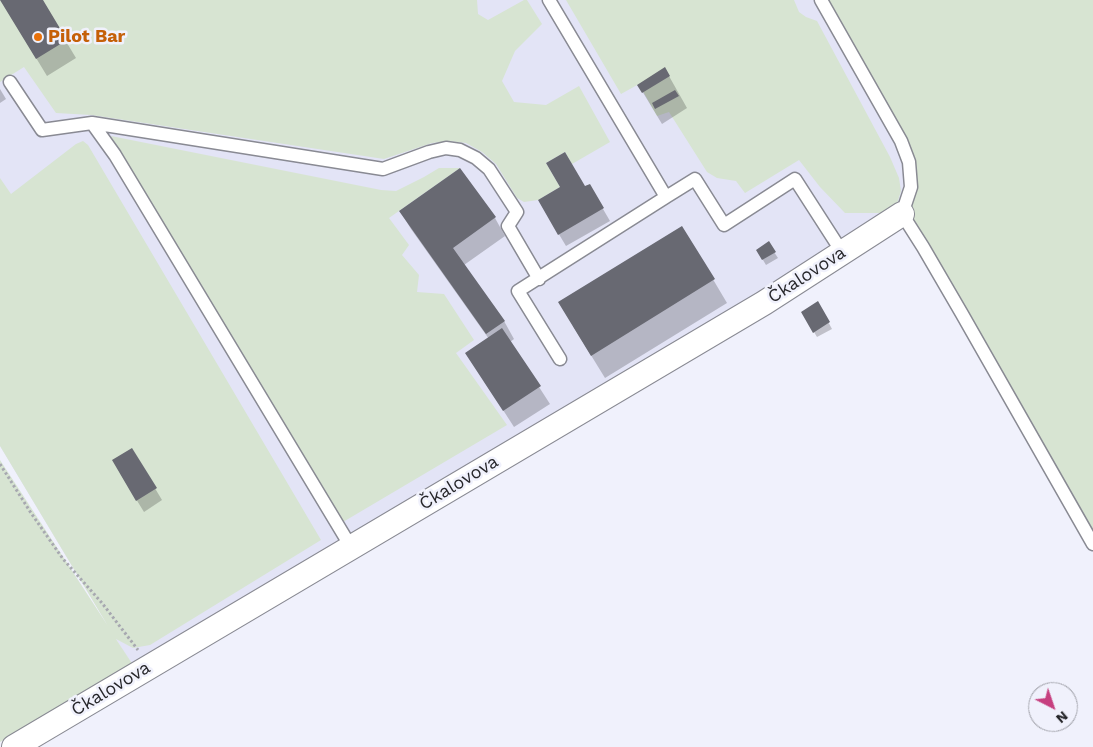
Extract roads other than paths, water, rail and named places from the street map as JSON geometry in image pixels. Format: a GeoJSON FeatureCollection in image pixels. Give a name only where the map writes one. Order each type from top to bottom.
{"type":"FeatureCollection","features":[{"type":"Feature","properties":{"kind":"street","name":"Čkalovova"},"geometry":{"type":"LineString","coordinates":[[14,747],[755,308],[902,214]]}},
{"type":"Feature","properties":{"kind":"lane"},"geometry":{"type":"LineString","coordinates":[[549,0],[666,197]]}},
{"type":"Feature","properties":{"kind":"lane"},"geometry":{"type":"LineString","coordinates":[[821,0],[901,141],[909,162],[911,187],[902,214],[938,272],[1093,544]]}},
{"type":"Feature","properties":{"kind":"lane"},"geometry":{"type":"LineString","coordinates":[[10,82],[42,130],[92,123],[383,169],[429,152],[446,148],[460,150],[476,158],[488,169],[517,212],[508,226],[539,279]]}},
{"type":"Feature","properties":{"kind":"lane"},"geometry":{"type":"LineString","coordinates":[[92,123],[115,155],[351,547]]}},
{"type":"Feature","properties":{"kind":"lane"},"geometry":{"type":"LineString","coordinates":[[560,359],[518,291],[695,179],[724,225],[795,180],[842,252]]}},
{"type":"Feature","properties":{"kind":"place","name":"Pilot Bar"},"geometry":{"type":"Point","coordinates":[38,37]}}]}
